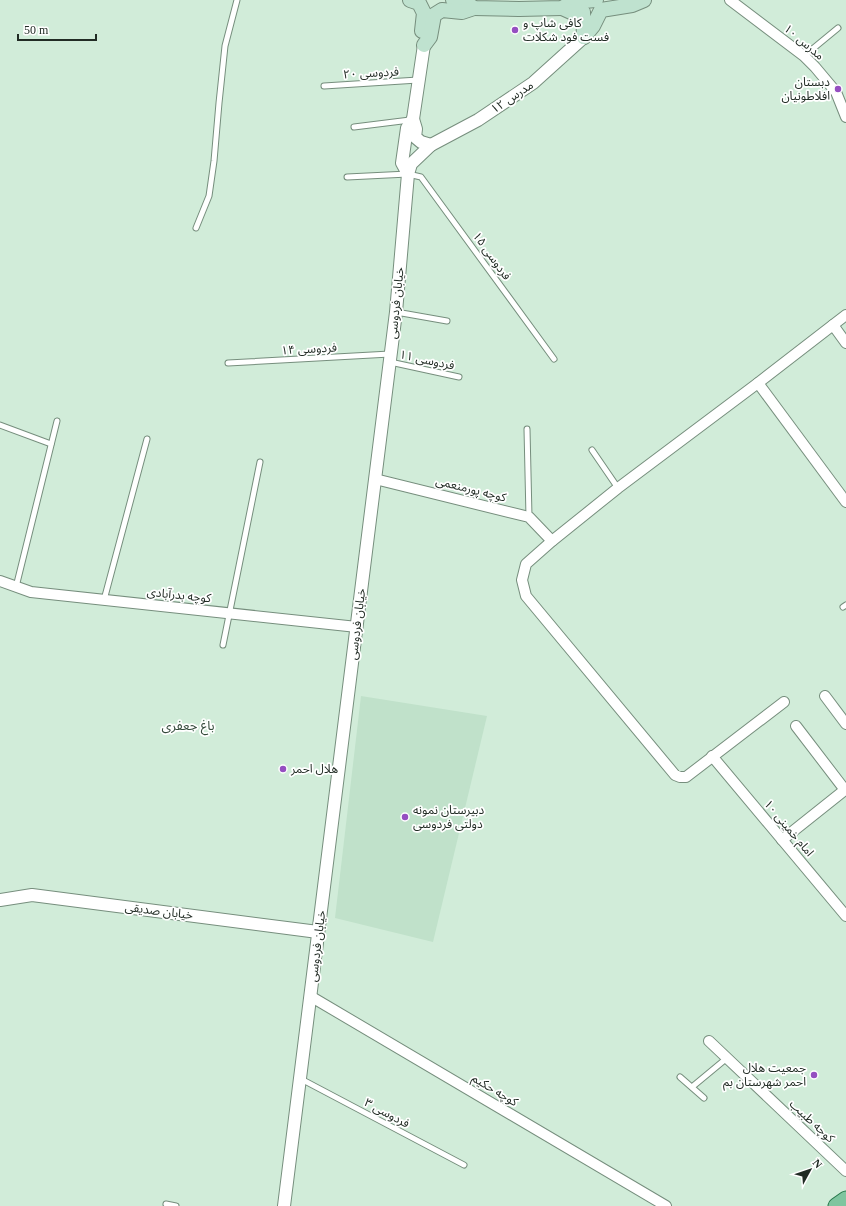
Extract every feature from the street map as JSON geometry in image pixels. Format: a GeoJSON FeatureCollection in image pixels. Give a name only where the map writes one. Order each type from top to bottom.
{"type":"FeatureCollection","features":[{"type":"Feature","properties":{"kind":"main road"},"geometry":{"type":"LineString","coordinates":[[410,0],[420,3],[424,13],[421,35],[424,45]]}},
{"type":"Feature","properties":{"kind":"main road"},"geometry":{"type":"LineString","coordinates":[[453,0],[464,1],[474,8]]}},
{"type":"Feature","properties":{"kind":"main road"},"geometry":{"type":"LineString","coordinates":[[562,8],[572,2],[596,0]]}},
{"type":"Feature","properties":{"kind":"main road"},"geometry":{"type":"LineString","coordinates":[[584,37],[593,26],[601,10],[632,5],[644,0]]}},
{"type":"Feature","properties":{"kind":"main road"},"geometry":{"type":"LineString","coordinates":[[424,45],[430,37],[434,15],[442,10],[462,12],[474,8],[562,8],[573,13],[583,12],[584,37]]}},
{"type":"Feature","properties":{"kind":"main road"},"geometry":{"type":"LineString","coordinates":[[836,1206],[846,1199]]}},
{"type":"Feature","properties":{"kind":"street","name":"مدرس ۱۰"},"geometry":{"type":"LineString","coordinates":[[730,0],[804,56],[836,92],[846,117]]}},
{"type":"Feature","properties":{"kind":"street","name":"مدرس ۱۲"},"geometry":{"type":"LineString","coordinates":[[408,174],[411,164],[432,145],[478,120],[533,83],[584,37]]}},
{"type":"Feature","properties":{"kind":"street","name":"خیابان فردوسی"},"geometry":{"type":"LineString","coordinates":[[284,1206],[396,312],[408,174],[402,162],[407,128],[413,120],[424,45]]}},
{"type":"Feature","properties":{"kind":"street"},"geometry":{"type":"LineString","coordinates":[[413,120],[416,129],[415,138],[421,142],[432,145]]}},
{"type":"Feature","properties":{"kind":"street"},"geometry":{"type":"LineString","coordinates":[[784,702],[686,777],[675,775],[526,596],[522,580],[526,564],[552,541],[618,488],[846,315]]}},
{"type":"Feature","properties":{"kind":"street"},"geometry":{"type":"LineString","coordinates":[[833,325],[846,343]]}},
{"type":"Feature","properties":{"kind":"street"},"geometry":{"type":"LineString","coordinates":[[758,383],[845,499]]}},
{"type":"Feature","properties":{"kind":"street","name":"کوچه پورمنعمی"},"geometry":{"type":"LineString","coordinates":[[375,479],[529,517]]}},
{"type":"Feature","properties":{"kind":"street"},"geometry":{"type":"LineString","coordinates":[[529,517],[552,541]]}},
{"type":"Feature","properties":{"kind":"street","name":"کوچه بدرآبادی"},"geometry":{"type":"LineString","coordinates":[[0,581],[31,592],[357,627]]}},
{"type":"Feature","properties":{"kind":"street"},"geometry":{"type":"LineString","coordinates":[[825,696],[846,724]]}},
{"type":"Feature","properties":{"kind":"street"},"geometry":{"type":"LineString","coordinates":[[782,840],[845,790],[796,726]]}},
{"type":"Feature","properties":{"kind":"street","name":"امام خمینی ۱۰"},"geometry":{"type":"LineString","coordinates":[[712,756],[782,840],[844,910]]}},
{"type":"Feature","properties":{"kind":"street","name":"خیابان صدیقی"},"geometry":{"type":"LineString","coordinates":[[0,900],[32,895],[318,932]]}},
{"type":"Feature","properties":{"kind":"street","name":"کوچه حکیم"},"geometry":{"type":"LineString","coordinates":[[310,996],[666,1206]]}},
{"type":"Feature","properties":{"kind":"street","name":"کوچه طبیب"},"geometry":{"type":"LineString","coordinates":[[708,1041],[846,1171]]}},
{"type":"Feature","properties":{"kind":"lane"},"geometry":{"type":"LineString","coordinates":[[196,228],[209,196],[214,161],[218,103],[225,46],[237,0]]}},
{"type":"Feature","properties":{"kind":"lane"},"geometry":{"type":"LineString","coordinates":[[804,56],[838,28]]}},
{"type":"Feature","properties":{"kind":"lane","name":"فردوسی ۲۰"},"geometry":{"type":"LineString","coordinates":[[324,86],[419,80]]}},
{"type":"Feature","properties":{"kind":"lane"},"geometry":{"type":"LineString","coordinates":[[354,127],[413,120]]}},
{"type":"Feature","properties":{"kind":"lane"},"geometry":{"type":"LineString","coordinates":[[347,177],[408,174]]}},
{"type":"Feature","properties":{"kind":"lane","name":"فردوسی ۱۵"},"geometry":{"type":"LineString","coordinates":[[408,174],[421,177],[554,359]]}},
{"type":"Feature","properties":{"kind":"lane"},"geometry":{"type":"LineString","coordinates":[[396,312],[447,321]]}},
{"type":"Feature","properties":{"kind":"lane","name":"فردوسی ۱۴"},"geometry":{"type":"LineString","coordinates":[[228,363],[390,358]]}},
{"type":"Feature","properties":{"kind":"lane","name":"فردوسی ۱۱"},"geometry":{"type":"LineString","coordinates":[[390,358],[459,377]]}},
{"type":"Feature","properties":{"kind":"lane"},"geometry":{"type":"LineString","coordinates":[[16,587],[57,421]]}},
{"type":"Feature","properties":{"kind":"lane"},"geometry":{"type":"LineString","coordinates":[[0,425],[52,444]]}},
{"type":"Feature","properties":{"kind":"lane"},"geometry":{"type":"LineString","coordinates":[[527,429],[529,517]]}},
{"type":"Feature","properties":{"kind":"lane"},"geometry":{"type":"LineString","coordinates":[[104,600],[147,439]]}},
{"type":"Feature","properties":{"kind":"lane"},"geometry":{"type":"LineString","coordinates":[[592,450],[618,488]]}},
{"type":"Feature","properties":{"kind":"lane"},"geometry":{"type":"LineString","coordinates":[[223,645],[260,462]]}},
{"type":"Feature","properties":{"kind":"lane"},"geometry":{"type":"LineString","coordinates":[[692,1087],[727,1058]]}},
{"type":"Feature","properties":{"kind":"lane","name":"فردوسی ۳"},"geometry":{"type":"LineString","coordinates":[[300,1078],[464,1165]]}},
{"type":"Feature","properties":{"kind":"lane"},"geometry":{"type":"LineString","coordinates":[[680,1078],[704,1098]]}},
{"type":"Feature","properties":{"kind":"lane"},"geometry":{"type":"LineString","coordinates":[[166,1204],[176,1206]]}},
{"type":"Feature","properties":{"kind":"shaded area","name":"دبیرستان نمونه دولتی فردوسی"},"geometry":{"type":"Polygon","coordinates":[[[361,696],[487,716],[433,942],[335,918],[361,696]]]}},
{"type":"Feature","properties":{"kind":"place","name":"کافی شاپ و فست فود شکلات"},"geometry":{"type":"Point","coordinates":[515,30]}},
{"type":"Feature","properties":{"kind":"place","name":"دبستان افلاطونیان"},"geometry":{"type":"Point","coordinates":[838,89]}},
{"type":"Feature","properties":{"kind":"place","name":"هلال احمر"},"geometry":{"type":"Point","coordinates":[283,769]}},
{"type":"Feature","properties":{"kind":"place","name":"دبیرستان نمونه دولتی فردوسی"},"geometry":{"type":"Point","coordinates":[405,817]}},
{"type":"Feature","properties":{"kind":"place","name":"جمعیت هلال احمر شهرستان بم"},"geometry":{"type":"Point","coordinates":[814,1075]}},
{"type":"Feature","properties":{"kind":"district","name":"باغ جعفری"},"geometry":{"type":"Point","coordinates":[188,725]}}]}
